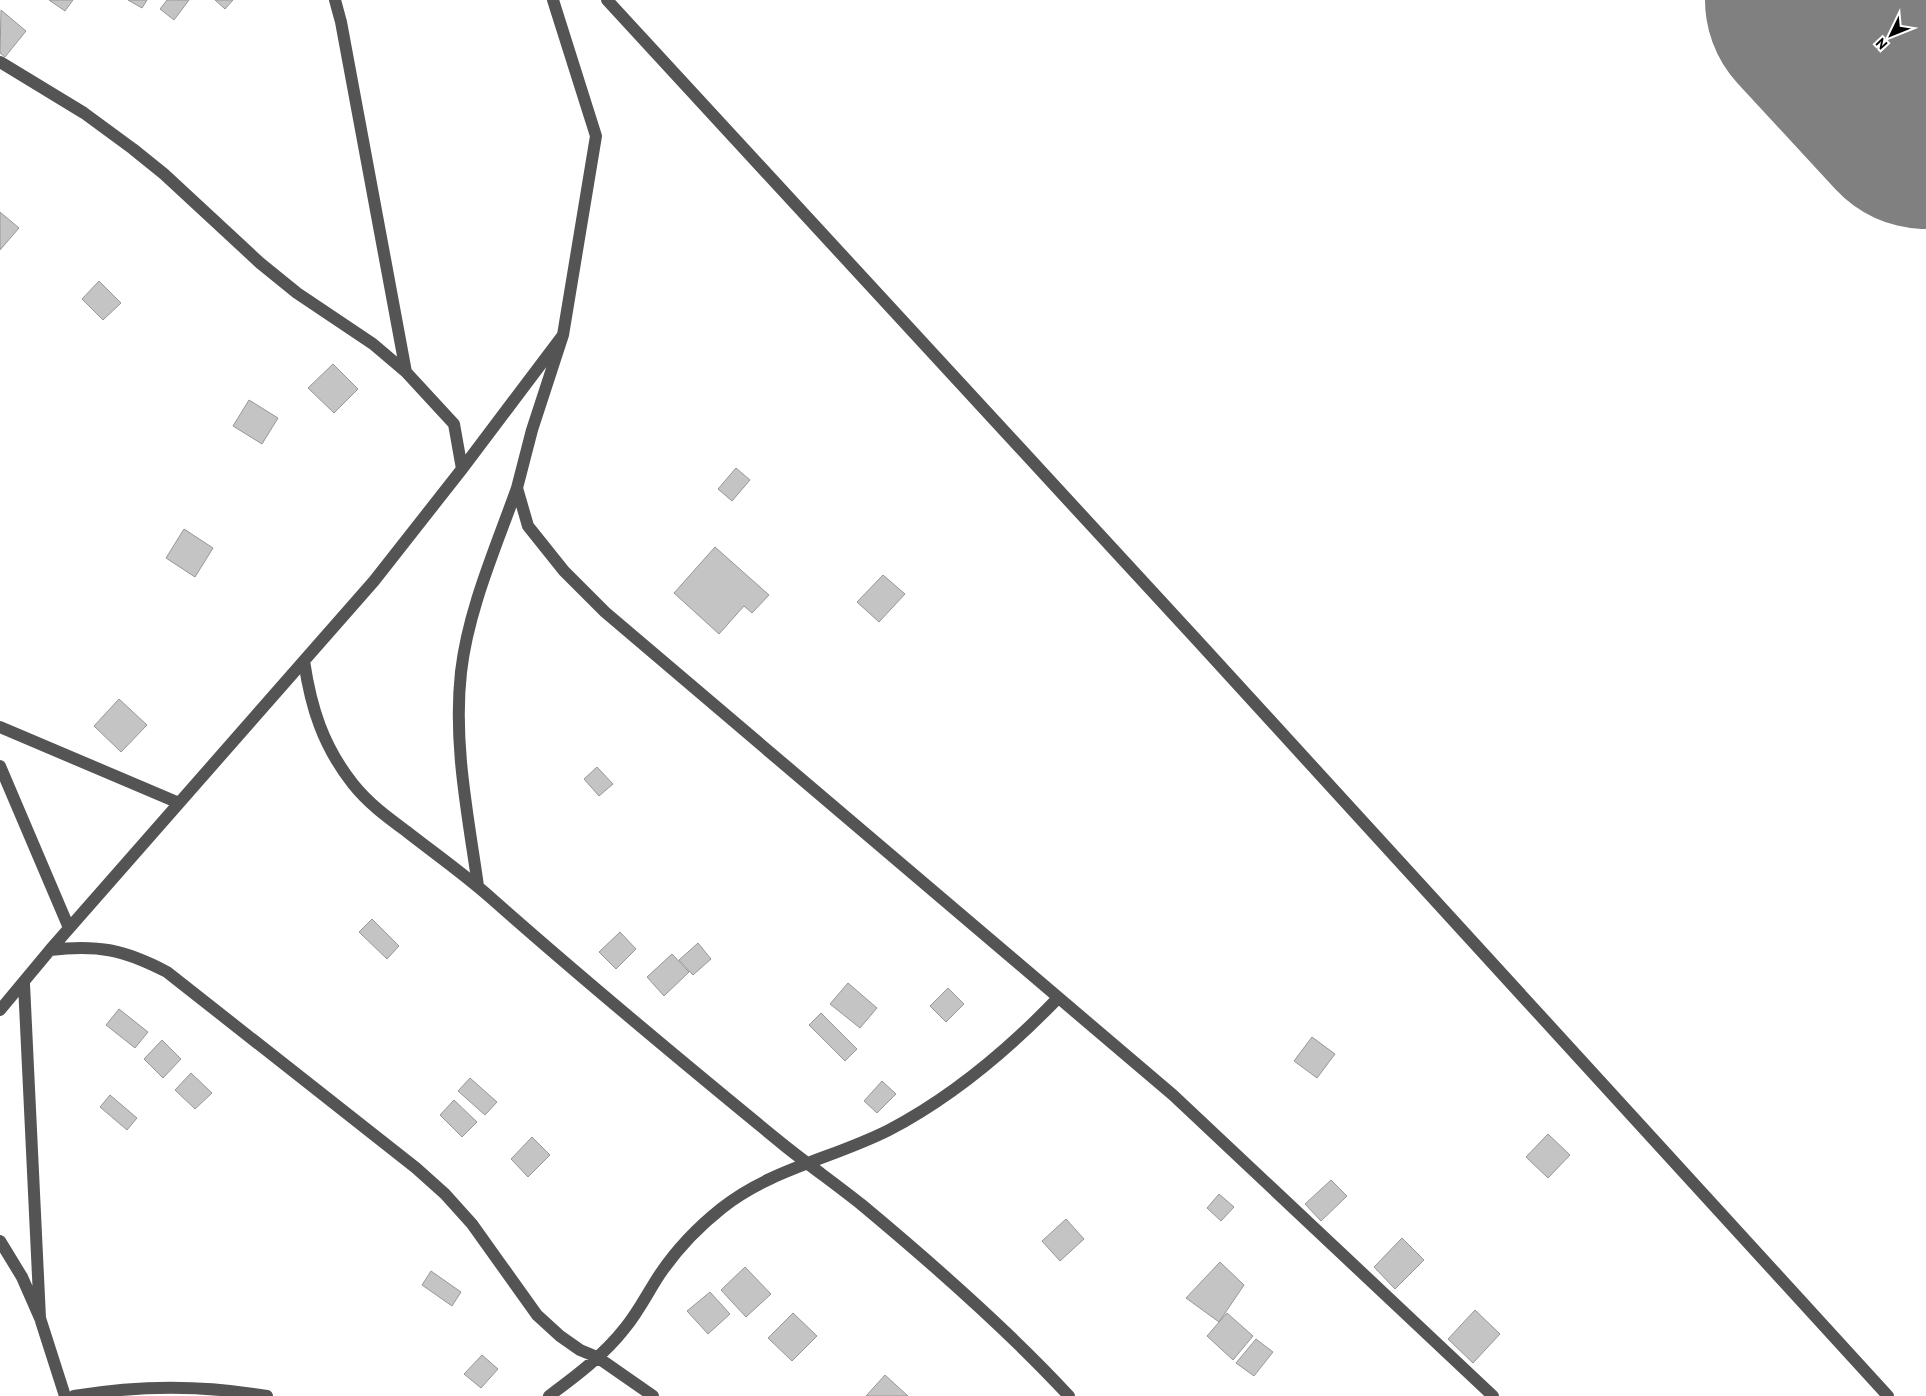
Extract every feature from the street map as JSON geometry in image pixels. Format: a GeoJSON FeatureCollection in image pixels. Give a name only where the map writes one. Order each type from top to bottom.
{"type":"FeatureCollection","features":[{"type":"Feature","properties":{"kind":"street"},"geometry":{"type":"LineString","coordinates":[[335,0],[341,22],[406,372]]}},
{"type":"Feature","properties":{"kind":"street"},"geometry":{"type":"LineString","coordinates":[[478,886],[458,750],[461,672],[476,601],[518,488],[532,430],[563,335],[596,136],[553,0]]}},
{"type":"Feature","properties":{"kind":"street"},"geometry":{"type":"LineString","coordinates":[[608,0],[1210,654],[1888,1396]]}},
{"type":"Feature","properties":{"kind":"street"},"geometry":{"type":"LineString","coordinates":[[0,62],[84,114],[133,149],[164,174],[260,263],[297,293],[373,344],[406,372],[454,424],[462,470]]}},
{"type":"Feature","properties":{"kind":"street"},"geometry":{"type":"LineString","coordinates":[[0,1010],[24,984],[69,928],[374,581],[462,470],[563,335]]}},
{"type":"Feature","properties":{"kind":"street"},"geometry":{"type":"LineString","coordinates":[[518,488],[528,526],[564,571],[605,612],[1173,1095],[1493,1396]]}},
{"type":"Feature","properties":{"kind":"street"},"geometry":{"type":"LineString","coordinates":[[304,660],[309,695],[319,728],[335,759],[355,786],[378,810],[478,886],[555,955],[932,1265],[1002,1329],[1069,1396]]}},
{"type":"Feature","properties":{"kind":"street"},"geometry":{"type":"LineString","coordinates":[[0,727],[179,803]]}},
{"type":"Feature","properties":{"kind":"street"},"geometry":{"type":"LineString","coordinates":[[0,766],[69,928]]}},
{"type":"Feature","properties":{"kind":"street"},"geometry":{"type":"LineString","coordinates":[[50,950],[74,947],[120,952],[143,960],[167,972],[416,1168],[445,1194],[472,1224],[537,1315],[560,1336],[580,1350],[597,1357],[653,1396]]}},
{"type":"Feature","properties":{"kind":"street"},"geometry":{"type":"LineString","coordinates":[[24,984],[40,1318]]}},
{"type":"Feature","properties":{"kind":"street"},"geometry":{"type":"LineString","coordinates":[[549,1396],[597,1357],[624,1329],[645,1301],[660,1274],[679,1250],[700,1227],[723,1207],[778,1175],[849,1148],[889,1130],[948,1094],[997,1058],[1029,1029],[1058,998]]}},
{"type":"Feature","properties":{"kind":"street"},"geometry":{"type":"LineString","coordinates":[[0,1241],[22,1277],[40,1318],[65,1396]]}},
{"type":"Feature","properties":{"kind":"street"},"geometry":{"type":"LineString","coordinates":[[74,1396],[107,1390],[192,1387],[267,1396]]}},
{"type":"Feature","properties":{"kind":"building"},"geometry":{"type":"Polygon","coordinates":[[[49,0],[73,0],[65,11],[49,0]]]}},
{"type":"Feature","properties":{"kind":"building"},"geometry":{"type":"Polygon","coordinates":[[[128,0],[147,0],[142,8],[128,0]]]}},
{"type":"Feature","properties":{"kind":"building"},"geometry":{"type":"Polygon","coordinates":[[[167,0],[189,0],[174,20],[160,9],[167,0]]]}},
{"type":"Feature","properties":{"kind":"building"},"geometry":{"type":"Polygon","coordinates":[[[215,0],[233,0],[225,9],[215,0]]]}},
{"type":"Feature","properties":{"kind":"building"},"geometry":{"type":"Polygon","coordinates":[[[1,10],[26,31],[5,57],[0,53],[1,10]]]}},
{"type":"Feature","properties":{"kind":"building"},"geometry":{"type":"Polygon","coordinates":[[[0,212],[19,228],[0,250],[0,212]]]}},
{"type":"Feature","properties":{"kind":"building"},"geometry":{"type":"Polygon","coordinates":[[[99,281],[121,303],[103,320],[82,299],[99,281]]]}},
{"type":"Feature","properties":{"kind":"building"},"geometry":{"type":"Polygon","coordinates":[[[333,364],[358,389],[334,413],[308,388],[333,364]]]}},
{"type":"Feature","properties":{"kind":"building"},"geometry":{"type":"Polygon","coordinates":[[[249,400],[278,418],[262,444],[233,426],[249,400]]]}},
{"type":"Feature","properties":{"kind":"building"},"geometry":{"type":"Polygon","coordinates":[[[736,468],[750,480],[732,501],[718,489],[736,468]]]}},
{"type":"Feature","properties":{"kind":"building"},"geometry":{"type":"Polygon","coordinates":[[[184,529],[213,548],[195,577],[166,558],[184,529]]]}},
{"type":"Feature","properties":{"kind":"building"},"geometry":{"type":"Polygon","coordinates":[[[715,547],[769,595],[752,613],[744,606],[719,634],[674,593],[715,547]]]}},
{"type":"Feature","properties":{"kind":"building"},"geometry":{"type":"Polygon","coordinates":[[[883,575],[905,594],[879,622],[857,602],[883,575]]]}},
{"type":"Feature","properties":{"kind":"building"},"geometry":{"type":"Polygon","coordinates":[[[119,699],[147,725],[121,752],[94,726],[119,699]]]}},
{"type":"Feature","properties":{"kind":"building"},"geometry":{"type":"Polygon","coordinates":[[[597,767],[613,784],[599,796],[584,779],[597,767]]]}},
{"type":"Feature","properties":{"kind":"building"},"geometry":{"type":"Polygon","coordinates":[[[372,919],[399,946],[387,959],[359,932],[372,919]]]}},
{"type":"Feature","properties":{"kind":"building"},"geometry":{"type":"Polygon","coordinates":[[[620,932],[636,949],[616,969],[599,952],[620,932]]]}},
{"type":"Feature","properties":{"kind":"building"},"geometry":{"type":"Polygon","coordinates":[[[698,943],[711,959],[693,975],[679,960],[698,943]]]}},
{"type":"Feature","properties":{"kind":"building"},"geometry":{"type":"Polygon","coordinates":[[[672,954],[689,972],[664,996],[647,977],[672,954]]]}},
{"type":"Feature","properties":{"kind":"building"},"geometry":{"type":"Polygon","coordinates":[[[848,983],[877,1008],[860,1028],[830,1004],[848,983]]]}},
{"type":"Feature","properties":{"kind":"building"},"geometry":{"type":"Polygon","coordinates":[[[948,988],[964,1004],[946,1022],[930,1006],[948,988]]]}},
{"type":"Feature","properties":{"kind":"building"},"geometry":{"type":"Polygon","coordinates":[[[119,1009],[148,1032],[135,1048],[106,1025],[119,1009]]]}},
{"type":"Feature","properties":{"kind":"building"},"geometry":{"type":"Polygon","coordinates":[[[821,1013],[857,1049],[845,1061],[809,1025],[821,1013]]]}},
{"type":"Feature","properties":{"kind":"building"},"geometry":{"type":"Polygon","coordinates":[[[1312,1037],[1335,1054],[1317,1078],[1294,1061],[1312,1037]]]}},
{"type":"Feature","properties":{"kind":"building"},"geometry":{"type":"Polygon","coordinates":[[[162,1040],[181,1059],[163,1078],[144,1059],[162,1040]]]}},
{"type":"Feature","properties":{"kind":"building"},"geometry":{"type":"Polygon","coordinates":[[[191,1073],[212,1093],[195,1109],[175,1090],[191,1073]]]}},
{"type":"Feature","properties":{"kind":"building"},"geometry":{"type":"Polygon","coordinates":[[[470,1078],[497,1102],[485,1115],[458,1091],[470,1078]]]}},
{"type":"Feature","properties":{"kind":"building"},"geometry":{"type":"Polygon","coordinates":[[[882,1081],[896,1094],[877,1113],[864,1101],[882,1081]]]}},
{"type":"Feature","properties":{"kind":"building"},"geometry":{"type":"Polygon","coordinates":[[[110,1095],[137,1118],[127,1130],[100,1107],[110,1095]]]}},
{"type":"Feature","properties":{"kind":"building"},"geometry":{"type":"Polygon","coordinates":[[[454,1100],[477,1122],[462,1137],[440,1115],[454,1100]]]}},
{"type":"Feature","properties":{"kind":"building"},"geometry":{"type":"Polygon","coordinates":[[[1548,1134],[1570,1155],[1548,1178],[1526,1157],[1548,1134]]]}},
{"type":"Feature","properties":{"kind":"building"},"geometry":{"type":"Polygon","coordinates":[[[532,1137],[550,1155],[528,1177],[511,1159],[532,1137]]]}},
{"type":"Feature","properties":{"kind":"building"},"geometry":{"type":"Polygon","coordinates":[[[1331,1180],[1347,1196],[1321,1221],[1305,1204],[1331,1180]]]}},
{"type":"Feature","properties":{"kind":"building"},"geometry":{"type":"Polygon","coordinates":[[[1219,1194],[1234,1207],[1221,1221],[1207,1208],[1219,1194]]]}},
{"type":"Feature","properties":{"kind":"building"},"geometry":{"type":"Polygon","coordinates":[[[1066,1219],[1084,1239],[1060,1261],[1042,1241],[1066,1219]]]}},
{"type":"Feature","properties":{"kind":"building"},"geometry":{"type":"Polygon","coordinates":[[[1402,1238],[1424,1260],[1395,1289],[1374,1267],[1402,1238]]]}},
{"type":"Feature","properties":{"kind":"building"},"geometry":{"type":"Polygon","coordinates":[[[1220,1262],[1244,1285],[1219,1322],[1186,1298],[1220,1262]]]}},
{"type":"Feature","properties":{"kind":"building"},"geometry":{"type":"Polygon","coordinates":[[[745,1267],[771,1294],[746,1317],[721,1290],[745,1267]]]}},
{"type":"Feature","properties":{"kind":"building"},"geometry":{"type":"Polygon","coordinates":[[[431,1271],[461,1292],[452,1306],[422,1285],[431,1271]]]}},
{"type":"Feature","properties":{"kind":"building"},"geometry":{"type":"Polygon","coordinates":[[[710,1292],[730,1314],[708,1334],[687,1311],[710,1292]]]}},
{"type":"Feature","properties":{"kind":"building"},"geometry":{"type":"Polygon","coordinates":[[[1475,1310],[1500,1334],[1473,1363],[1448,1339],[1475,1310]]]}},
{"type":"Feature","properties":{"kind":"building"},"geometry":{"type":"Polygon","coordinates":[[[793,1313],[817,1336],[792,1361],[768,1338],[793,1313]]]}},
{"type":"Feature","properties":{"kind":"building"},"geometry":{"type":"Polygon","coordinates":[[[1227,1313],[1253,1336],[1233,1360],[1207,1336],[1227,1313]]]}},
{"type":"Feature","properties":{"kind":"building"},"geometry":{"type":"Polygon","coordinates":[[[1256,1339],[1273,1352],[1254,1376],[1236,1363],[1256,1339]]]}},
{"type":"Feature","properties":{"kind":"building"},"geometry":{"type":"Polygon","coordinates":[[[482,1355],[498,1369],[481,1388],[464,1374],[482,1355]]]}},
{"type":"Feature","properties":{"kind":"building"},"geometry":{"type":"Polygon","coordinates":[[[885,1375],[908,1396],[866,1396],[885,1375]]]}},
{"type":"Feature","properties":{"kind":"runway"},"geometry":{"type":"LineString","coordinates":[[1828,0],[1926,106]]}}]}
